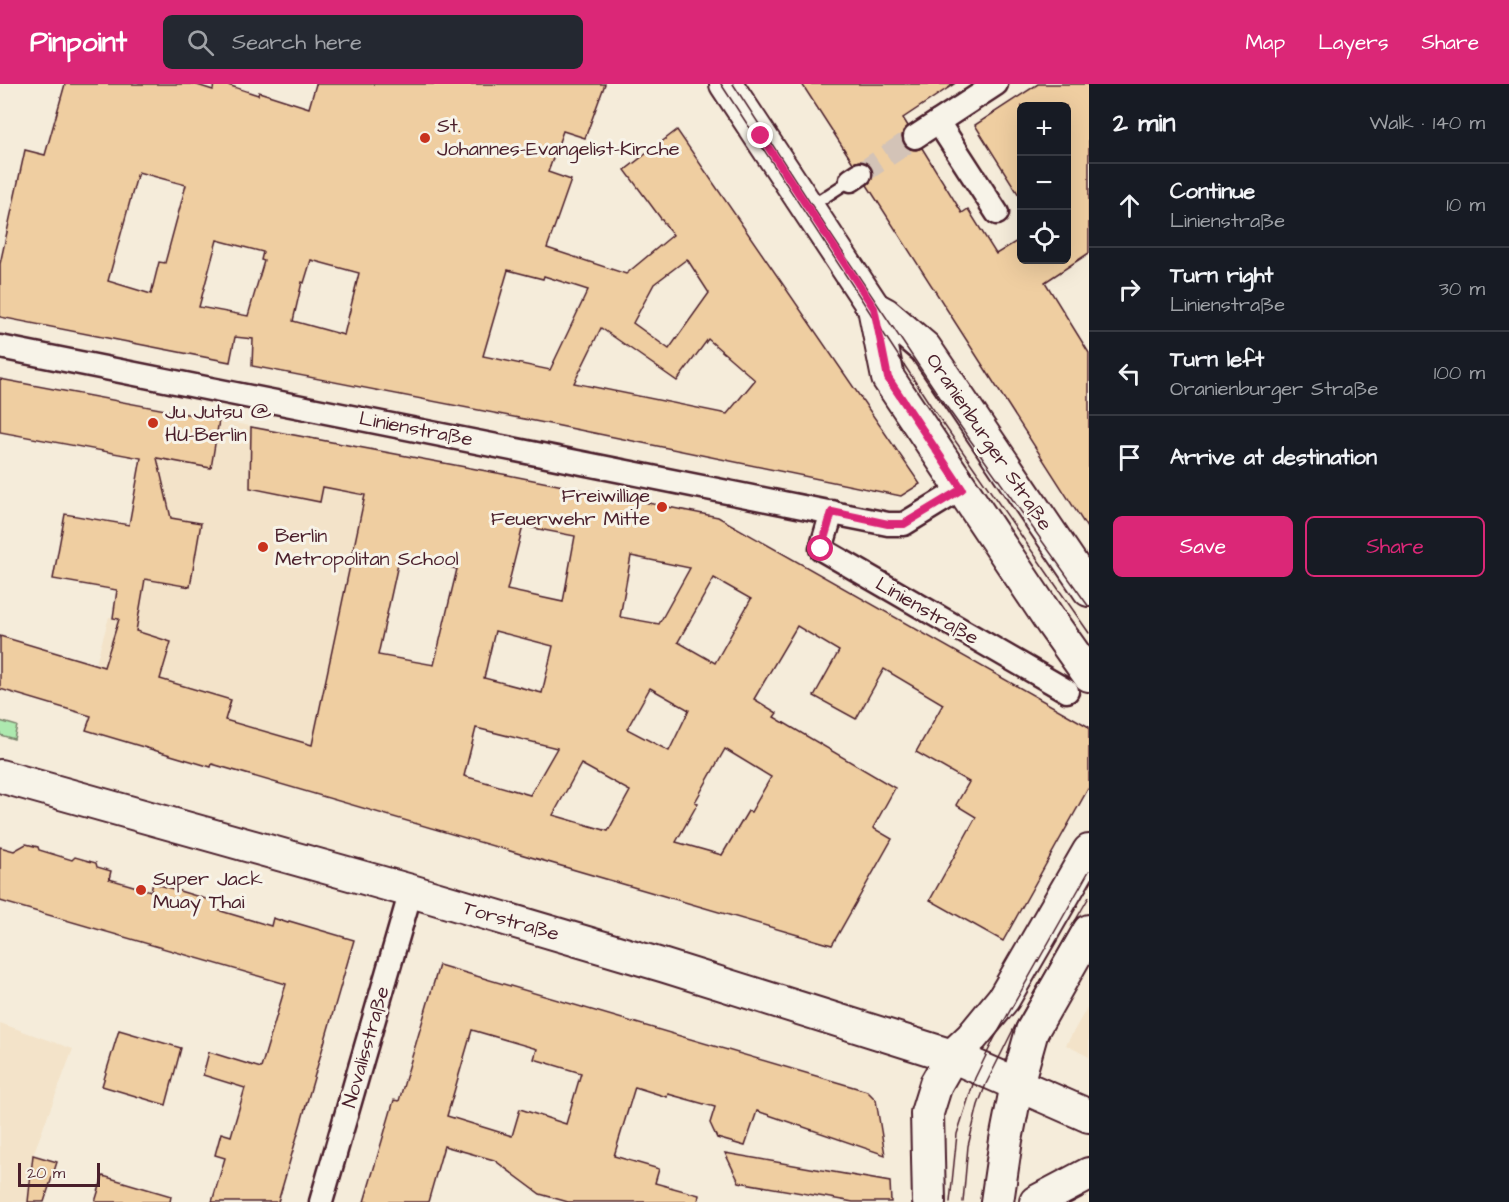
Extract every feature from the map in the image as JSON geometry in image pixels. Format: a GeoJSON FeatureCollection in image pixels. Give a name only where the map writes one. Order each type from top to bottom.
{"type":"FeatureCollection","features":[{"type":"Feature","properties":{"kind":"main road","name":"Oranienburger Straße"},"geometry":{"type":"LineString","coordinates":[[726,84],[874,308],[888,378],[1052,623],[1078,683]]}},
{"type":"Feature","properties":{"kind":"main road","name":"Oranienburger Straße"},"geometry":{"type":"LineString","coordinates":[[874,308],[925,348],[1089,590]]}},
{"type":"Feature","properties":{"kind":"main road","name":"Torstraße"},"geometry":{"type":"LineString","coordinates":[[0,776],[411,891],[625,954],[952,1056],[1089,1116]]}},
{"type":"Feature","properties":{"kind":"main road"},"geometry":{"type":"LineString","coordinates":[[929,1202],[927,1113],[936,1084],[952,1056],[972,1037],[1004,998],[1089,851]]}},
{"type":"Feature","properties":{"kind":"main road"},"geometry":{"type":"LineString","coordinates":[[997,1202],[1017,1084],[1032,1031],[1089,931]]}},
{"type":"Feature","properties":{"kind":"main road"},"geometry":{"type":"LineString","coordinates":[[1036,1202],[1089,1174]]}},
{"type":"Feature","properties":{"kind":"street"},"geometry":{"type":"LineString","coordinates":[[915,137],[996,84]]}},
{"type":"Feature","properties":{"kind":"street"},"geometry":{"type":"LineString","coordinates":[[938,122],[997,213]]}},
{"type":"Feature","properties":{"kind":"street","name":"Linienstraße"},"geometry":{"type":"LineString","coordinates":[[0,347],[888,524],[904,524],[962,489]]}},
{"type":"Feature","properties":{"kind":"street","name":"Linienstraße"},"geometry":{"type":"LineString","coordinates":[[832,512],[821,549],[1078,683]]}},
{"type":"Feature","properties":{"kind":"street","name":"Novalisstraße"},"geometry":{"type":"LineString","coordinates":[[321,1202],[411,891]]}},
{"type":"Feature","properties":{"kind":"lane"},"geometry":{"type":"LineString","coordinates":[[808,208],[855,177]]}},
{"type":"Feature","properties":{"kind":"shaded area","name":"Berlin Metropolitan School"},"geometry":{"type":"Polygon","coordinates":[[[151,407],[421,459],[346,803],[213,764],[211,767],[86,730],[90,716],[82,713],[109,617],[113,617],[151,407]]]}},
{"type":"Feature","properties":{"kind":"shaded area"},"geometry":{"type":"Polygon","coordinates":[[[1089,1004],[1089,1057],[1066,1045],[1089,1004]]]}},
{"type":"Feature","properties":{"kind":"shaded area"},"geometry":{"type":"Polygon","coordinates":[[[0,1023],[73,1049],[33,1155],[28,1202],[0,1202],[0,1023]]]}},
{"type":"Feature","properties":{"kind":"green space"},"geometry":{"type":"Polygon","coordinates":[[[0,721],[17,726],[14,739],[0,735],[0,721]]]}},
{"type":"Feature","properties":{"kind":"building"},"geometry":{"type":"Polygon","coordinates":[[[65,84],[194,84],[213,90],[214,84],[225,84],[309,108],[316,84],[605,84],[585,138],[563,131],[548,172],[571,180],[547,248],[626,274],[673,235],[625,170],[677,130],[920,484],[901,496],[252,366],[253,339],[235,337],[230,362],[0,317],[0,264],[25,150],[45,155],[65,84]],[[138,172],[108,281],[151,294],[159,262],[165,263],[186,185],[138,172]],[[217,240],[199,307],[248,316],[264,261],[261,260],[263,252],[217,240]],[[687,259],[654,284],[633,323],[669,349],[709,293],[687,259]],[[311,260],[304,283],[302,282],[293,321],[344,335],[359,273],[311,260]],[[508,270],[483,356],[550,370],[588,290],[544,276],[543,279],[508,270]],[[601,328],[574,383],[727,414],[755,380],[708,339],[677,381],[601,328]]]}},
{"type":"Feature","properties":{"kind":"building"},"geometry":{"type":"Polygon","coordinates":[[[802,84],[954,84],[903,118],[908,126],[903,131],[903,144],[909,149],[922,148],[962,213],[968,209],[996,254],[1017,241],[1017,264],[1071,264],[1071,102],[1017,102],[1017,192],[975,125],[1038,84],[1089,84],[1089,253],[1045,282],[1089,353],[1089,531],[867,185],[872,179],[871,167],[865,162],[853,163],[802,84]]]}},
{"type":"Feature","properties":{"kind":"building"},"geometry":{"type":"Polygon","coordinates":[[[0,379],[219,420],[211,468],[157,458],[171,518],[201,523],[190,587],[145,579],[136,631],[171,642],[160,679],[231,700],[225,720],[312,745],[365,495],[323,487],[320,502],[250,488],[251,427],[718,517],[1089,727],[1089,787],[1003,941],[930,900],[976,817],[956,805],[969,782],[916,752],[943,704],[884,669],[856,719],[814,696],[839,651],[797,626],[754,699],[777,713],[774,717],[895,788],[873,828],[892,839],[832,945],[212,764],[211,767],[86,730],[91,716],[0,689],[0,636],[104,667],[119,619],[113,618],[117,590],[53,579],[65,514],[129,525],[141,458],[0,432],[0,379]],[[523,526],[507,590],[563,602],[575,536],[523,526]],[[400,555],[378,655],[434,665],[457,569],[400,555]],[[631,556],[620,617],[659,624],[690,568],[631,556]],[[714,578],[678,642],[715,663],[751,599],[714,578]],[[495,631],[484,678],[542,693],[553,646],[495,631]],[[650,688],[627,729],[669,751],[689,710],[650,688]],[[476,728],[464,776],[530,795],[557,748],[476,728]],[[725,749],[695,802],[698,803],[676,842],[722,855],[771,777],[725,749]],[[581,764],[553,815],[608,831],[630,791],[581,764]]]}},
{"type":"Feature","properties":{"kind":"building"},"geometry":{"type":"Polygon","coordinates":[[[26,844],[72,860],[75,857],[96,863],[97,867],[111,871],[109,879],[151,891],[153,883],[216,902],[214,909],[271,926],[273,918],[354,940],[278,1202],[212,1202],[225,1158],[215,1155],[221,1133],[231,1136],[245,1088],[203,1075],[209,1052],[261,1068],[286,984],[0,901],[0,847],[14,851],[26,844]]]}},
{"type":"Feature","properties":{"kind":"building"},"geometry":{"type":"Polygon","coordinates":[[[439,965],[867,1091],[876,1100],[885,1155],[757,1111],[745,1146],[717,1138],[710,1123],[715,1107],[668,1094],[667,1097],[635,1087],[614,1156],[659,1169],[655,1183],[699,1195],[698,1202],[568,1202],[540,1194],[494,1160],[444,1146],[428,1202],[364,1202],[394,1100],[399,1101],[439,965]],[[472,1030],[447,1116],[512,1136],[520,1109],[566,1124],[581,1073],[534,1059],[537,1049],[472,1030]]]}},
{"type":"Feature","properties":{"kind":"building"},"geometry":{"type":"Polygon","coordinates":[[[119,1030],[181,1048],[166,1105],[102,1086],[119,1030]]]}},
{"type":"Feature","properties":{"kind":"building"},"geometry":{"type":"Polygon","coordinates":[[[725,1153],[890,1182],[891,1202],[853,1202],[739,1182],[725,1153]]]}},
{"type":"Feature","properties":{"kind":"building"},"geometry":{"type":"Polygon","coordinates":[[[33,1155],[57,1162],[44,1202],[28,1202],[33,1155]]]}},
{"type":"Feature","properties":{"kind":"building"},"geometry":{"type":"Polygon","coordinates":[[[103,1176],[171,1196],[170,1202],[95,1202],[103,1176]]]}},
{"type":"Feature","properties":{"kind":"tunnel"},"geometry":{"type":"LineString","coordinates":[[860,174],[915,137]]}},
{"type":"Feature","properties":{"kind":"tram line"},"geometry":{"type":"LineString","coordinates":[[721,84],[931,406],[1089,633]]}},
{"type":"Feature","properties":{"kind":"tram line"},"geometry":{"type":"LineString","coordinates":[[733,84],[941,399],[1089,607]]}},
{"type":"Feature","properties":{"kind":"tram line"},"geometry":{"type":"LineString","coordinates":[[950,1202],[957,1134],[975,1078],[994,1039],[1089,871]]}},
{"type":"Feature","properties":{"kind":"tram line"},"geometry":{"type":"LineString","coordinates":[[963,1202],[968,1146],[978,1105],[986,1084],[1017,1022],[1089,897]]}},
{"type":"Feature","properties":{"kind":"place","name":"St. Johannes-Evangelist-Kirche"},"geometry":{"type":"Point","coordinates":[425,138]}},
{"type":"Feature","properties":{"kind":"place","name":"Ju Jutsu @ HU-Berlin"},"geometry":{"type":"Point","coordinates":[153,423]}},
{"type":"Feature","properties":{"kind":"place","name":"Freiwillige Feuerwehr Mitte"},"geometry":{"type":"Point","coordinates":[662,507]}},
{"type":"Feature","properties":{"kind":"place","name":"Berlin Metropolitan School"},"geometry":{"type":"Point","coordinates":[263,547]}},
{"type":"Feature","properties":{"kind":"place","name":"Super Jack Muay Thai"},"geometry":{"type":"Point","coordinates":[141,890]}},
{"type":"Feature","properties":{"kind":"route"},"geometry":{"type":"LineString","coordinates":[[761,136],[874,308],[888,378],[962,489],[904,524],[888,524],[832,512],[821,549]]}}]}
